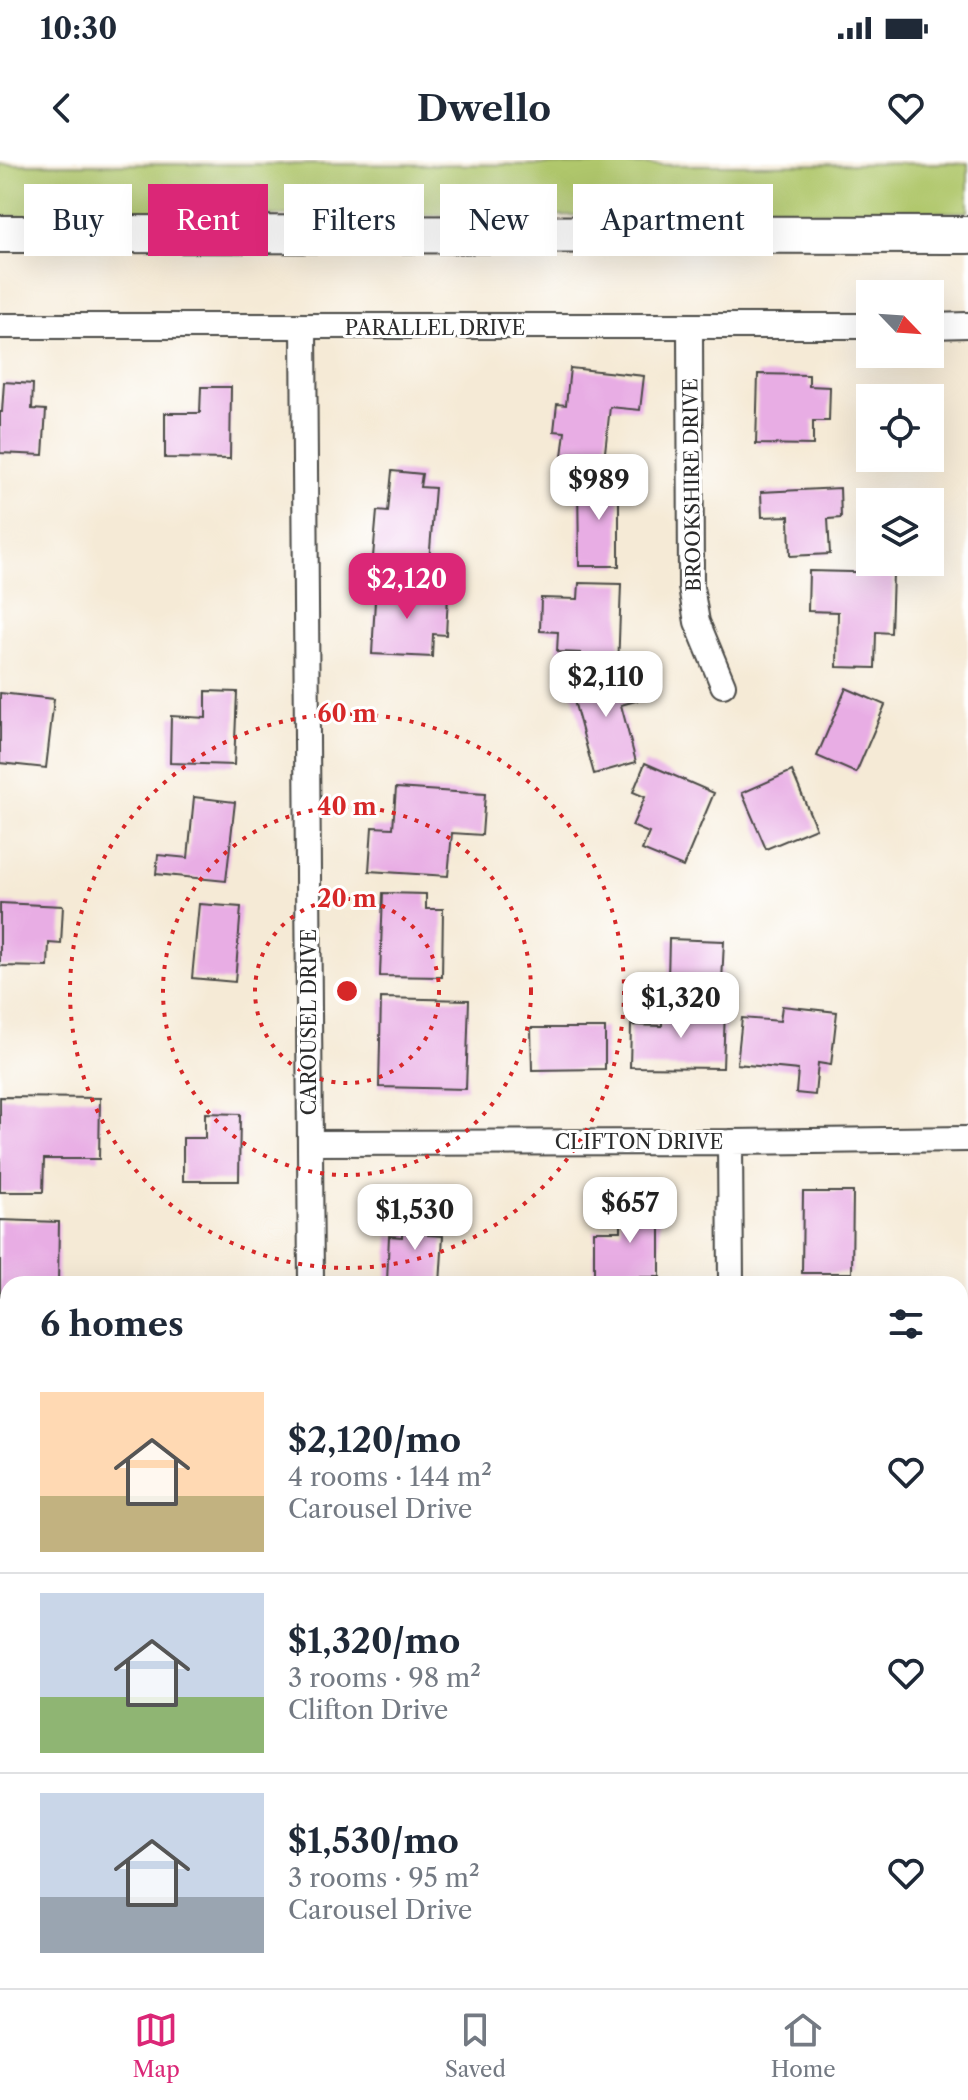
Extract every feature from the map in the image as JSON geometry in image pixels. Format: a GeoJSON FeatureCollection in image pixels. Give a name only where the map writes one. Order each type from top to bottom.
{"type":"FeatureCollection","features":[{"type":"Feature","properties":{"kind":"main road"},"geometry":{"type":"LineString","coordinates":[[0,234],[968,235]]}},
{"type":"Feature","properties":{"kind":"street"},"geometry":{"type":"LineString","coordinates":[[944,326],[968,325]]}},
{"type":"Feature","properties":{"kind":"street","name":"PARALLEL DRIVE"},"geometry":{"type":"LineString","coordinates":[[0,326],[856,326]]}},
{"type":"Feature","properties":{"kind":"street","name":"BROOKSHIRE DRIVE"},"geometry":{"type":"LineString","coordinates":[[690,327],[691,587],[697,622],[723,685]]}},
{"type":"Feature","properties":{"kind":"street","name":"CAROUSEL DRIVE"},"geometry":{"type":"LineString","coordinates":[[304,328],[311,1276]]}},
{"type":"Feature","properties":{"kind":"street","name":"CLIFTON DRIVE"},"geometry":{"type":"LineString","coordinates":[[310,1143],[968,1139]]}},
{"type":"Feature","properties":{"kind":"street"},"geometry":{"type":"LineString","coordinates":[[730,1142],[731,1276]]}},
{"type":"Feature","properties":{"kind":"green space"},"geometry":{"type":"Polygon","coordinates":[[[968,163],[968,212],[813,212],[806,215],[773,215],[773,184],[573,184],[573,215],[557,215],[557,184],[440,184],[440,215],[424,215],[424,184],[284,184],[284,216],[268,216],[268,184],[148,184],[148,216],[132,216],[132,184],[24,184],[24,216],[0,216],[0,164],[968,163]]]}},
{"type":"Feature","properties":{"kind":"building"},"geometry":{"type":"Polygon","coordinates":[[[570,368],[644,376],[640,410],[610,407],[604,461],[562,456],[565,432],[554,431],[557,404],[566,405],[570,368]]]}},
{"type":"Feature","properties":{"kind":"building"},"geometry":{"type":"Polygon","coordinates":[[[758,374],[809,375],[809,386],[830,387],[829,421],[813,421],[813,445],[756,444],[758,374]]]}},
{"type":"Feature","properties":{"kind":"building"},"geometry":{"type":"Polygon","coordinates":[[[4,382],[33,384],[32,409],[46,410],[43,455],[0,453],[4,382]]]}},
{"type":"Feature","properties":{"kind":"building"},"geometry":{"type":"Polygon","coordinates":[[[201,387],[231,387],[230,459],[165,458],[165,413],[200,413],[201,387]]]}},
{"type":"Feature","properties":{"kind":"building"},"geometry":{"type":"Polygon","coordinates":[[[392,471],[422,474],[420,487],[435,488],[429,562],[373,557],[377,511],[388,512],[392,471]]]}},
{"type":"Feature","properties":{"kind":"building"},"geometry":{"type":"Polygon","coordinates":[[[578,479],[619,479],[619,566],[579,566],[578,479]]]}},
{"type":"Feature","properties":{"kind":"building"},"geometry":{"type":"Polygon","coordinates":[[[840,488],[841,518],[828,519],[830,554],[790,556],[789,516],[762,517],[761,492],[840,488]]]}},
{"type":"Feature","properties":{"kind":"building"},"geometry":{"type":"Polygon","coordinates":[[[809,571],[893,576],[891,633],[876,632],[875,668],[837,667],[838,612],[808,611],[809,571]]]}},
{"type":"Feature","properties":{"kind":"building"},"geometry":{"type":"Polygon","coordinates":[[[376,583],[400,584],[400,592],[448,595],[446,635],[433,634],[432,657],[372,654],[376,583]]]}},
{"type":"Feature","properties":{"kind":"building"},"geometry":{"type":"Polygon","coordinates":[[[579,583],[621,584],[618,669],[580,669],[581,653],[557,652],[558,632],[540,631],[541,598],[578,599],[579,583]]]}},
{"type":"Feature","properties":{"kind":"building"},"geometry":{"type":"Polygon","coordinates":[[[631,669],[639,700],[621,705],[636,762],[594,774],[570,686],[631,669]]]}},
{"type":"Feature","properties":{"kind":"building"},"geometry":{"type":"Polygon","coordinates":[[[846,688],[885,705],[856,773],[817,756],[846,688]]]}},
{"type":"Feature","properties":{"kind":"building"},"geometry":{"type":"Polygon","coordinates":[[[206,691],[237,692],[234,765],[170,763],[171,716],[206,718],[206,691]]]}},
{"type":"Feature","properties":{"kind":"building"},"geometry":{"type":"Polygon","coordinates":[[[0,693],[54,699],[46,768],[0,763],[0,693]]]}},
{"type":"Feature","properties":{"kind":"building"},"geometry":{"type":"Polygon","coordinates":[[[645,763],[714,793],[683,867],[642,850],[649,833],[632,826],[645,797],[633,792],[645,763]]]}},
{"type":"Feature","properties":{"kind":"building"},"geometry":{"type":"Polygon","coordinates":[[[792,771],[816,828],[766,849],[742,793],[792,771]]]}},
{"type":"Feature","properties":{"kind":"building"},"geometry":{"type":"Polygon","coordinates":[[[396,788],[485,794],[482,835],[452,833],[448,876],[369,871],[372,827],[393,828],[396,788]]]}},
{"type":"Feature","properties":{"kind":"building"},"geometry":{"type":"Polygon","coordinates":[[[194,797],[235,802],[226,881],[156,874],[158,855],[188,858],[194,797]]]}},
{"type":"Feature","properties":{"kind":"building"},"geometry":{"type":"Polygon","coordinates":[[[383,893],[426,894],[426,909],[443,909],[442,977],[380,976],[383,893]]]}},
{"type":"Feature","properties":{"kind":"building"},"geometry":{"type":"Polygon","coordinates":[[[0,903],[63,906],[61,944],[49,943],[48,967],[0,966],[0,903]]]}},
{"type":"Feature","properties":{"kind":"building"},"geometry":{"type":"Polygon","coordinates":[[[199,904],[241,907],[235,982],[192,978],[199,904]]]}},
{"type":"Feature","properties":{"kind":"building"},"geometry":{"type":"Polygon","coordinates":[[[669,939],[724,941],[722,982],[668,980],[669,939]]]}},
{"type":"Feature","properties":{"kind":"building"},"geometry":{"type":"Polygon","coordinates":[[[381,998],[469,1000],[466,1089],[379,1087],[381,998]]]}},
{"type":"Feature","properties":{"kind":"building"},"geometry":{"type":"Polygon","coordinates":[[[782,1006],[837,1012],[831,1065],[818,1063],[815,1095],[796,1093],[798,1070],[737,1064],[742,1018],[780,1021],[782,1006]]]}},
{"type":"Feature","properties":{"kind":"building"},"geometry":{"type":"Polygon","coordinates":[[[662,1008],[725,1009],[723,1068],[630,1067],[631,1025],[662,1026],[662,1008]]]}},
{"type":"Feature","properties":{"kind":"building"},"geometry":{"type":"Polygon","coordinates":[[[531,1028],[605,1028],[605,1069],[532,1070],[531,1028]]]}},
{"type":"Feature","properties":{"kind":"building"},"geometry":{"type":"Polygon","coordinates":[[[0,1097],[100,1098],[99,1159],[44,1159],[43,1192],[0,1192],[0,1097]]]}},
{"type":"Feature","properties":{"kind":"building"},"geometry":{"type":"Polygon","coordinates":[[[205,1113],[240,1114],[239,1181],[183,1181],[183,1138],[205,1138],[205,1113]]]}},
{"type":"Feature","properties":{"kind":"building"},"geometry":{"type":"Polygon","coordinates":[[[803,1192],[853,1192],[852,1273],[802,1273],[803,1192]]]}},
{"type":"Feature","properties":{"kind":"building"},"geometry":{"type":"Polygon","coordinates":[[[621,1205],[660,1205],[660,1276],[594,1276],[594,1231],[621,1231],[621,1205]]]}},
{"type":"Feature","properties":{"kind":"building"},"geometry":{"type":"Polygon","coordinates":[[[403,1210],[430,1211],[428,1235],[443,1236],[440,1276],[387,1276],[389,1236],[402,1237],[403,1210]]]}},
{"type":"Feature","properties":{"kind":"building"},"geometry":{"type":"Polygon","coordinates":[[[0,1220],[59,1222],[58,1276],[0,1276],[0,1220]]]}}]}
